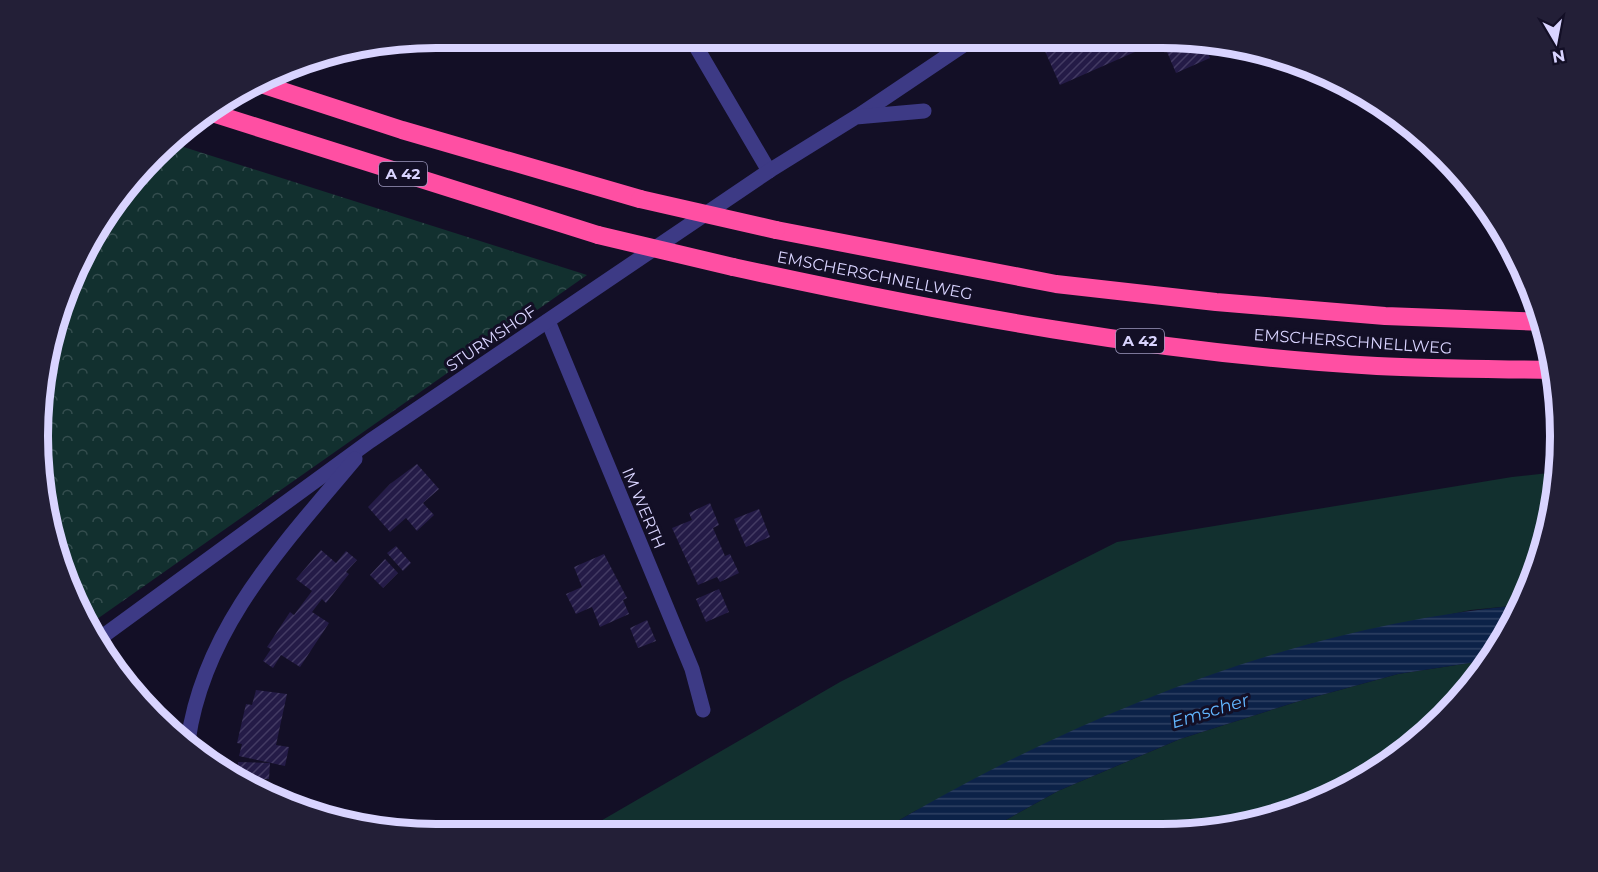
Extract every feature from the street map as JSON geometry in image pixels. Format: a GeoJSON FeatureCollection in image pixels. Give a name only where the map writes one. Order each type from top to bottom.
{"type":"FeatureCollection","features":[{"type":"Feature","properties":{"kind":"highway","name":"EMSCHERSCHNELLWEG"},"geometry":{"type":"LineString","coordinates":[[268,86],[402,130],[640,199],[776,230],[1056,284],[1216,302],[1385,316],[1532,322]]}},
{"type":"Feature","properties":{"kind":"highway","name":"EMSCHERSCHNELLWEG"},"geometry":{"type":"LineString","coordinates":[[218,115],[598,235],[889,301],[1208,351],[1376,366],[1545,370]]}},
{"type":"Feature","properties":{"kind":"street"},"geometry":{"type":"LineString","coordinates":[[697,48],[769,171]]}},
{"type":"Feature","properties":{"kind":"street"},"geometry":{"type":"LineString","coordinates":[[856,117],[959,48]]}},
{"type":"Feature","properties":{"kind":"street","name":"STURMSHOF"},"geometry":{"type":"LineString","coordinates":[[103,636],[370,441],[769,171],[856,117],[924,111]]}},
{"type":"Feature","properties":{"kind":"street","name":"IM WERTH"},"geometry":{"type":"LineString","coordinates":[[548,321],[692,669],[703,710]]}},
{"type":"Feature","properties":{"kind":"street"},"geometry":{"type":"LineString","coordinates":[[189,735],[204,677],[230,619],[257,578],[370,441]]}},
{"type":"Feature","properties":{"kind":"green space"},"geometry":{"type":"Polygon","coordinates":[[[179,145],[587,275],[95,621],[69,561],[55,512],[51,487],[48,436],[55,360],[69,311],[88,264],[100,242],[113,220],[144,180],[179,145]]]}},
{"type":"Feature","properties":{"kind":"green space"},"geometry":{"type":"Polygon","coordinates":[[[1548,473],[1537,536],[1511,606],[1471,610],[1310,644],[915,811],[893,824],[595,824],[840,682],[1117,542],[1512,477],[1548,473]]]}},
{"type":"Feature","properties":{"kind":"green space"},"geometry":{"type":"Polygon","coordinates":[[[1478,662],[1454,692],[1418,728],[1378,759],[1334,784],[1287,803],[1238,817],[1187,823],[998,824],[1058,791],[1180,739],[1296,702],[1398,674],[1478,662]]]}},
{"type":"Feature","properties":{"kind":"water","name":"Emscher"},"geometry":{"type":"Polygon","coordinates":[[[1511,606],[1478,662],[1398,674],[1296,702],[1180,739],[1058,791],[998,824],[893,824],[953,790],[1030,751],[1108,715],[1188,683],[1270,655],[1352,633],[1436,616],[1511,606]]]}},
{"type":"Feature","properties":{"kind":"building"},"geometry":{"type":"Polygon","coordinates":[[[1044,48],[1144,48],[1060,85],[1044,48]]]}},
{"type":"Feature","properties":{"kind":"building"},"geometry":{"type":"Polygon","coordinates":[[[1165,48],[1207,51],[1210,58],[1176,73],[1165,48]]]}},
{"type":"Feature","properties":{"kind":"building"},"geometry":{"type":"Polygon","coordinates":[[[417,464],[439,489],[423,503],[434,515],[417,531],[406,518],[390,532],[368,507],[390,484],[417,464]]]}},
{"type":"Feature","properties":{"kind":"building"},"geometry":{"type":"Polygon","coordinates":[[[710,503],[719,525],[713,528],[725,556],[730,554],[739,573],[720,582],[717,577],[698,585],[672,528],[692,520],[689,513],[710,503]]]}},
{"type":"Feature","properties":{"kind":"building"},"geometry":{"type":"Polygon","coordinates":[[[759,509],[770,537],[746,547],[734,519],[759,509]]]}},
{"type":"Feature","properties":{"kind":"building"},"geometry":{"type":"Polygon","coordinates":[[[396,546],[411,563],[403,571],[387,553],[396,546]]]}},
{"type":"Feature","properties":{"kind":"building"},"geometry":{"type":"Polygon","coordinates":[[[321,550],[336,563],[346,551],[357,560],[346,572],[349,574],[326,603],[322,599],[312,612],[329,623],[300,667],[281,655],[273,668],[263,661],[271,649],[267,647],[290,612],[294,615],[312,591],[296,579],[321,550]]]}},
{"type":"Feature","properties":{"kind":"building"},"geometry":{"type":"Polygon","coordinates":[[[604,554],[627,598],[623,600],[629,614],[600,627],[592,607],[576,614],[566,594],[582,587],[574,567],[604,554]]]}},
{"type":"Feature","properties":{"kind":"building"},"geometry":{"type":"Polygon","coordinates":[[[385,559],[398,573],[383,588],[370,575],[385,559]]]}},
{"type":"Feature","properties":{"kind":"building"},"geometry":{"type":"Polygon","coordinates":[[[719,589],[729,612],[706,622],[696,599],[719,589]]]}},
{"type":"Feature","properties":{"kind":"building"},"geometry":{"type":"Polygon","coordinates":[[[647,620],[656,641],[638,648],[630,628],[647,620]]]}},
{"type":"Feature","properties":{"kind":"building"},"geometry":{"type":"Polygon","coordinates":[[[256,690],[287,694],[276,745],[289,747],[285,766],[239,756],[242,744],[237,743],[246,704],[252,705],[256,690]]]}},
{"type":"Feature","properties":{"kind":"building"},"geometry":{"type":"Polygon","coordinates":[[[238,762],[270,763],[269,779],[256,780],[238,770],[238,762]]]}}]}
